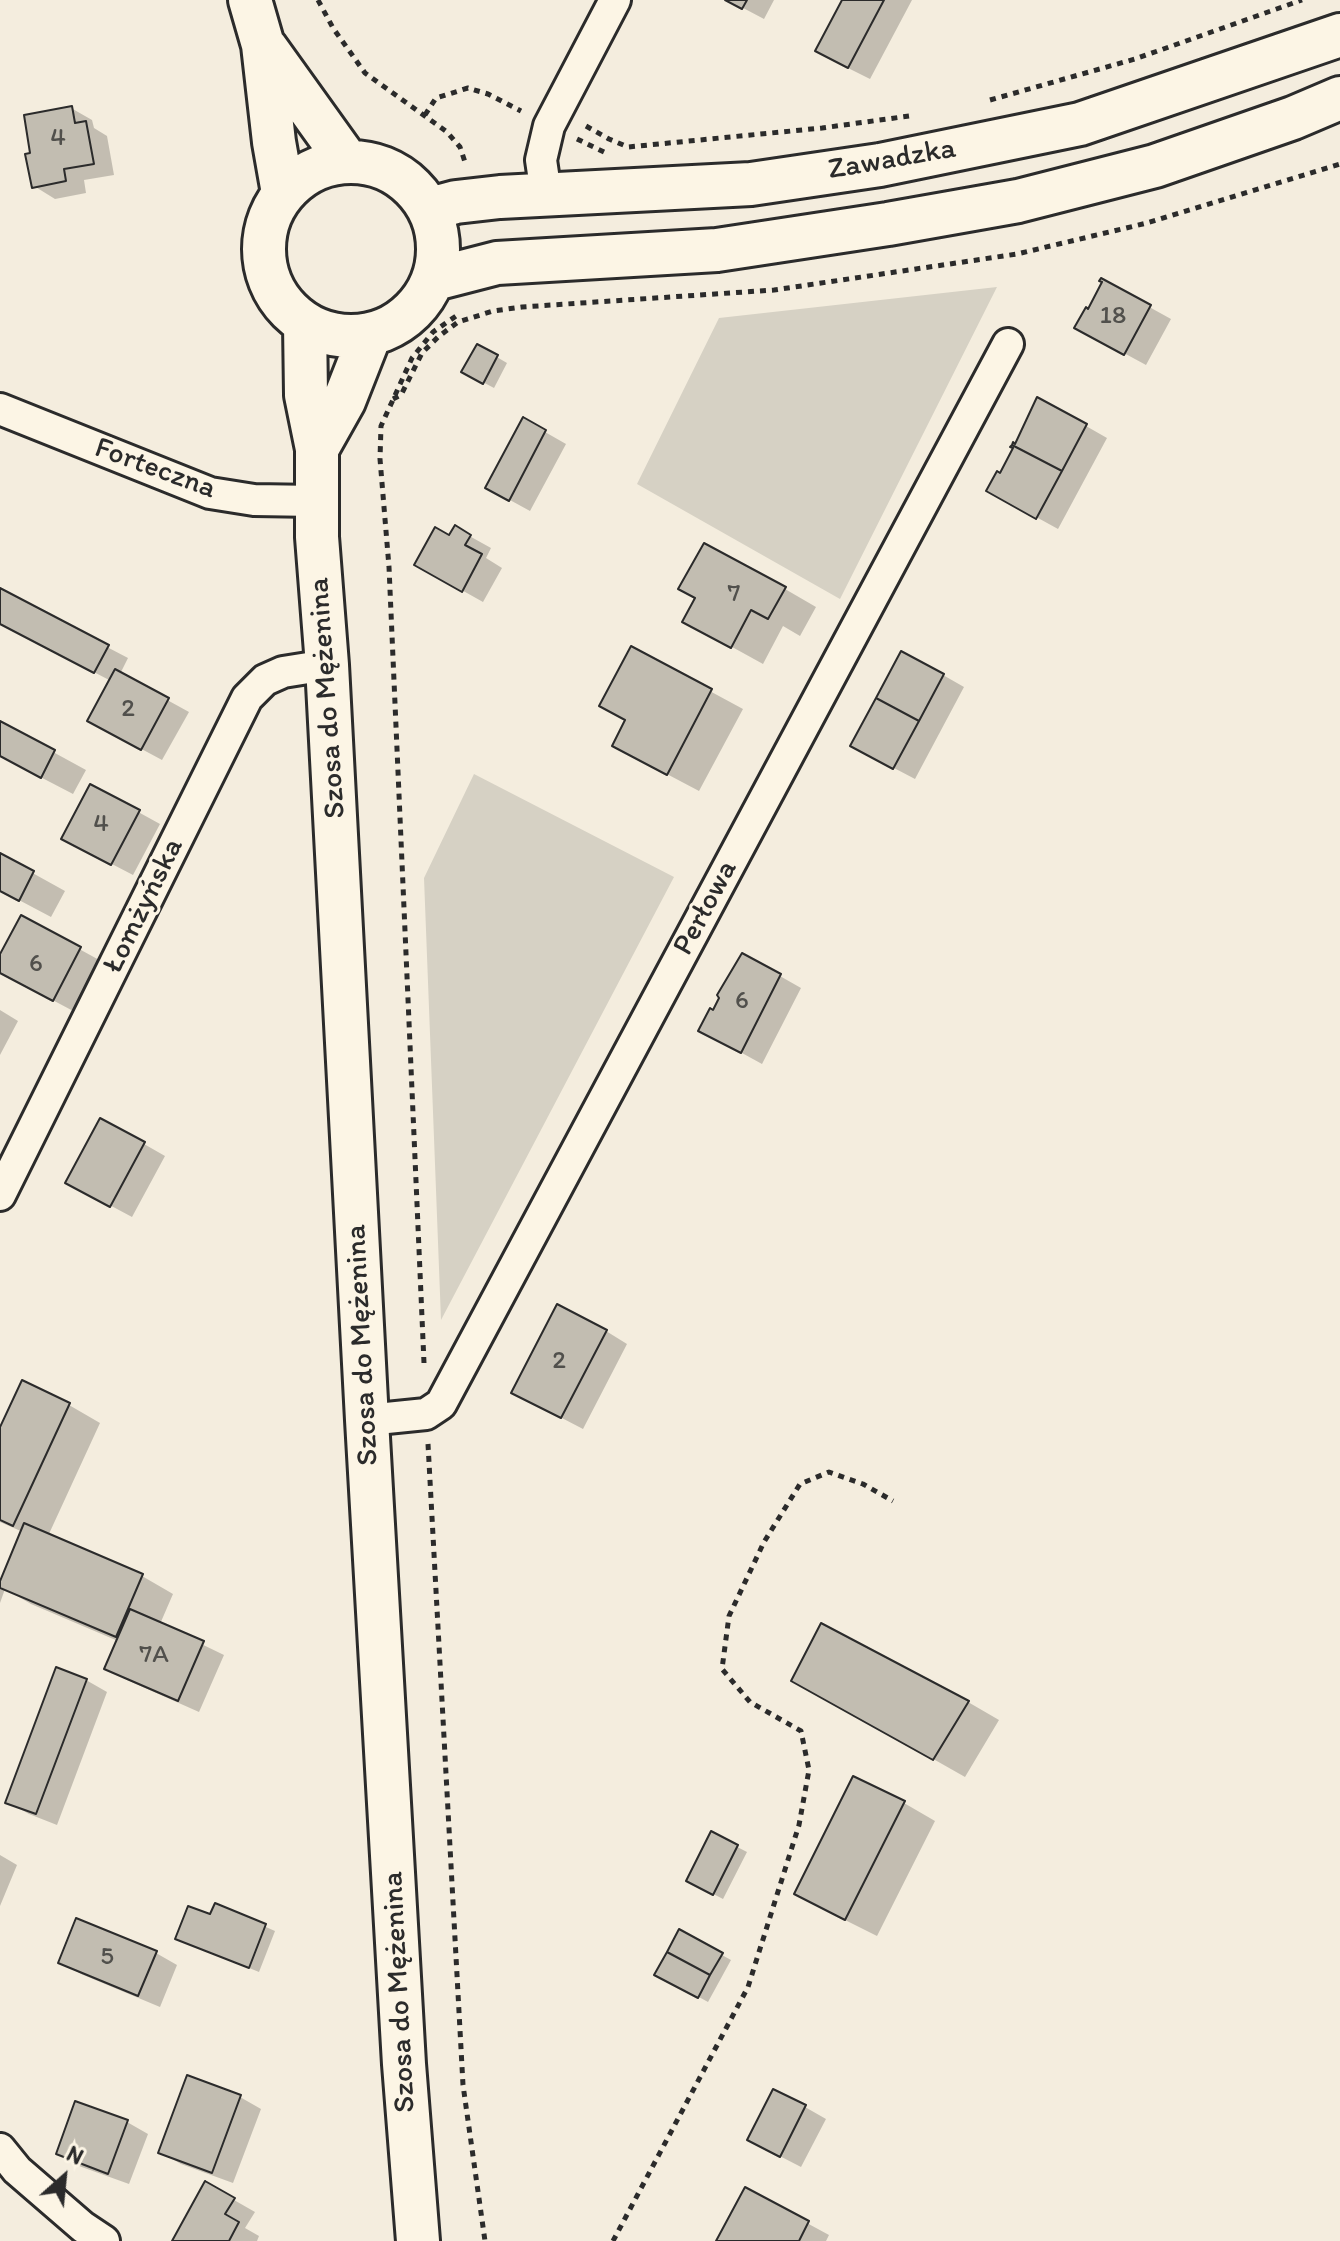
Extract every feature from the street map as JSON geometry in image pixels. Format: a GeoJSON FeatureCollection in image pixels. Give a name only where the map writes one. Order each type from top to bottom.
{"type":"FeatureCollection","features":[{"type":"Feature","properties":{"kind":"main road"},"geometry":{"type":"LineString","coordinates":[[250,0],[263,45],[283,193]]}},
{"type":"Feature","properties":{"kind":"main road","name":"Zawadzka"},"geometry":{"type":"LineString","coordinates":[[430,209],[472,184],[546,194],[751,184],[880,165],[1080,124],[1340,35]]}},
{"type":"Feature","properties":{"kind":"main road"},"geometry":{"type":"LineString","coordinates":[[263,45],[347,161]]}},
{"type":"Feature","properties":{"kind":"main road","name":"Zawadzka"},"geometry":{"type":"LineString","coordinates":[[435,279],[497,263],[717,250],[1018,201],[1155,166],[1293,118],[1340,98]]}},
{"type":"Feature","properties":{"kind":"main road"},"geometry":{"type":"LineString","coordinates":[[347,161],[380,166],[409,183],[430,209],[438,231],[439,255],[435,279],[425,299],[410,316],[391,328],[370,335],[337,336],[305,324],[279,298],[264,263],[264,239],[270,214],[283,193],[312,171],[347,161]]}},
{"type":"Feature","properties":{"kind":"main road"},"geometry":{"type":"LineString","coordinates":[[880,165],[888,224]]}},
{"type":"Feature","properties":{"kind":"main road","name":"Szosa do Mężenina"},"geometry":{"type":"LineString","coordinates":[[305,324],[306,395],[317,449],[316,501],[367,1420],[403,2048],[418,2241]]}},
{"type":"Feature","properties":{"kind":"main road","name":"Szosa do Mężenina"},"geometry":{"type":"LineString","coordinates":[[317,449],[344,401],[370,335]]}},
{"type":"Feature","properties":{"kind":"street"},"geometry":{"type":"LineString","coordinates":[[546,194],[541,160],[549,126],[615,0]]}},
{"type":"Feature","properties":{"kind":"street","name":"Perłowa"},"geometry":{"type":"LineString","coordinates":[[426,1414],[441,1404],[1008,344]]}},
{"type":"Feature","properties":{"kind":"street","name":"Forteczna"},"geometry":{"type":"LineString","coordinates":[[0,409],[210,493],[254,500],[316,501]]}},
{"type":"Feature","properties":{"kind":"street","name":"Łomżyńska"},"geometry":{"type":"LineString","coordinates":[[0,1195],[247,698],[265,680],[283,672],[327,665]]}},
{"type":"Feature","properties":{"kind":"street"},"geometry":{"type":"LineString","coordinates":[[367,1420],[426,1414]]}},
{"type":"Feature","properties":{"kind":"street"},"geometry":{"type":"LineString","coordinates":[[0,2149],[17,2170],[83,2227],[104,2241]]}},
{"type":"Feature","properties":{"kind":"path"},"geometry":{"type":"LineString","coordinates":[[318,0],[333,28],[365,73],[447,132],[460,147],[472,184]]}},
{"type":"Feature","properties":{"kind":"path"},"geometry":{"type":"LineString","coordinates":[[988,100],[1135,59],[1302,0]]}},
{"type":"Feature","properties":{"kind":"path"},"geometry":{"type":"LineString","coordinates":[[557,109],[628,147],[912,116]]}},
{"type":"Feature","properties":{"kind":"path"},"geometry":{"type":"LineString","coordinates":[[485,2241],[463,2085],[426,1414],[389,567],[381,483],[381,426],[412,358],[433,332],[465,311],[486,308],[497,300],[500,292],[497,263]]}},
{"type":"Feature","properties":{"kind":"path"},"geometry":{"type":"LineString","coordinates":[[393,399],[401,395],[422,353],[458,322],[493,311],[522,307]]}},
{"type":"Feature","properties":{"kind":"path"},"geometry":{"type":"LineString","coordinates":[[613,2241],[748,1987],[799,1825],[809,1770],[801,1731],[750,1702],[722,1669],[729,1616],[764,1542],[800,1484],[829,1472],[863,1484],[893,1501]]}},
{"type":"Feature","properties":{"kind":"shaded area"},"geometry":{"type":"Polygon","coordinates":[[[997,287],[840,599],[637,484],[719,318],[997,287]]]}},
{"type":"Feature","properties":{"kind":"shaded area"},"geometry":{"type":"Polygon","coordinates":[[[474,774],[674,877],[441,1320],[424,878],[474,774]]]}},
{"type":"Feature","properties":{"kind":"building"},"geometry":{"type":"Polygon","coordinates":[[[725,0],[747,0],[742,9],[725,0]]]}},
{"type":"Feature","properties":{"kind":"building"},"geometry":{"type":"Polygon","coordinates":[[[842,0],[884,0],[848,68],[815,51],[842,0]]]}},
{"type":"Feature","properties":{"kind":"building"},"geometry":{"type":"Polygon","coordinates":[[[72,106],[75,123],[86,121],[94,164],[64,169],[66,181],[32,188],[25,154],[30,153],[24,115],[72,106]]]}},
{"type":"Feature","properties":{"kind":"building"},"geometry":{"type":"Polygon","coordinates":[[[1101,278],[1151,305],[1124,355],[1074,328],[1086,307],[1088,309],[1102,282],[1099,281],[1101,278]]]}},
{"type":"Feature","properties":{"kind":"building"},"geometry":{"type":"Polygon","coordinates":[[[477,344],[498,355],[483,384],[461,372],[477,344]]]}},
{"type":"Feature","properties":{"kind":"building"},"geometry":{"type":"Polygon","coordinates":[[[1037,397],[1087,424],[1062,471],[1012,445],[1037,397]]]}},
{"type":"Feature","properties":{"kind":"building"},"geometry":{"type":"Polygon","coordinates":[[[523,417],[546,430],[509,501],[485,488],[523,417]]]}},
{"type":"Feature","properties":{"kind":"building"},"geometry":{"type":"Polygon","coordinates":[[[1012,445],[1062,471],[1036,519],[986,491],[997,471],[1000,473],[1012,445]]]}},
{"type":"Feature","properties":{"kind":"building"},"geometry":{"type":"Polygon","coordinates":[[[455,525],[471,535],[465,545],[482,554],[462,592],[414,565],[435,527],[449,535],[455,525]]]}},
{"type":"Feature","properties":{"kind":"building"},"geometry":{"type":"Polygon","coordinates":[[[704,543],[786,587],[768,619],[751,610],[731,648],[682,622],[695,598],[678,589],[704,543]]]}},
{"type":"Feature","properties":{"kind":"building"},"geometry":{"type":"Polygon","coordinates":[[[0,588],[109,645],[94,673],[0,624],[0,588]]]}},
{"type":"Feature","properties":{"kind":"building"},"geometry":{"type":"Polygon","coordinates":[[[631,646],[712,689],[667,775],[612,746],[625,720],[599,706],[631,646]]]}},
{"type":"Feature","properties":{"kind":"building"},"geometry":{"type":"Polygon","coordinates":[[[901,651],[944,674],[919,721],[876,698],[901,651]]]}},
{"type":"Feature","properties":{"kind":"building"},"geometry":{"type":"Polygon","coordinates":[[[115,669],[169,698],[141,750],[87,721],[115,669]]]}},
{"type":"Feature","properties":{"kind":"building"},"geometry":{"type":"Polygon","coordinates":[[[876,698],[919,721],[893,769],[850,746],[876,698]]]}},
{"type":"Feature","properties":{"kind":"building"},"geometry":{"type":"Polygon","coordinates":[[[0,721],[55,750],[41,778],[0,756],[0,721]]]}},
{"type":"Feature","properties":{"kind":"building"},"geometry":{"type":"Polygon","coordinates":[[[90,784],[140,810],[111,865],[61,839],[90,784]]]}},
{"type":"Feature","properties":{"kind":"building"},"geometry":{"type":"Polygon","coordinates":[[[0,853],[34,871],[19,901],[0,891],[0,853]]]}},
{"type":"Feature","properties":{"kind":"building"},"geometry":{"type":"Polygon","coordinates":[[[21,915],[81,947],[53,1001],[0,973],[0,954],[21,915]]]}},
{"type":"Feature","properties":{"kind":"building"},"geometry":{"type":"Polygon","coordinates":[[[742,953],[781,974],[741,1053],[698,1031],[710,1008],[713,1010],[719,998],[717,995],[742,953]]]}},
{"type":"Feature","properties":{"kind":"building"},"geometry":{"type":"Polygon","coordinates":[[[100,1118],[145,1142],[110,1207],[65,1183],[100,1118]]]}},
{"type":"Feature","properties":{"kind":"building"},"geometry":{"type":"Polygon","coordinates":[[[557,1304],[607,1330],[561,1418],[511,1393],[557,1304]]]}},
{"type":"Feature","properties":{"kind":"building"},"geometry":{"type":"Polygon","coordinates":[[[22,1380],[70,1403],[13,1526],[0,1520],[0,1427],[22,1380]]]}},
{"type":"Feature","properties":{"kind":"building"},"geometry":{"type":"Polygon","coordinates":[[[24,1523],[143,1574],[116,1637],[0,1588],[0,1581],[24,1523]]]}},
{"type":"Feature","properties":{"kind":"building"},"geometry":{"type":"Polygon","coordinates":[[[130,1609],[204,1641],[178,1701],[104,1669],[130,1609]]]}},
{"type":"Feature","properties":{"kind":"building"},"geometry":{"type":"Polygon","coordinates":[[[821,1623],[969,1701],[933,1760],[791,1681],[821,1623]]]}},
{"type":"Feature","properties":{"kind":"building"},"geometry":{"type":"Polygon","coordinates":[[[56,1667],[87,1679],[36,1814],[5,1803],[56,1667]]]}},
{"type":"Feature","properties":{"kind":"building"},"geometry":{"type":"Polygon","coordinates":[[[853,1776],[905,1801],[845,1920],[794,1894],[853,1776]]]}},
{"type":"Feature","properties":{"kind":"building"},"geometry":{"type":"Polygon","coordinates":[[[711,1831],[738,1845],[713,1895],[686,1881],[711,1831]]]}},
{"type":"Feature","properties":{"kind":"building"},"geometry":{"type":"Polygon","coordinates":[[[215,1903],[266,1924],[249,1968],[175,1939],[188,1906],[210,1914],[215,1903]]]}},
{"type":"Feature","properties":{"kind":"building"},"geometry":{"type":"Polygon","coordinates":[[[76,1918],[157,1951],[138,1996],[58,1963],[76,1918]]]}},
{"type":"Feature","properties":{"kind":"building"},"geometry":{"type":"Polygon","coordinates":[[[679,1929],[723,1953],[710,1975],[667,1952],[679,1929]]]}},
{"type":"Feature","properties":{"kind":"building"},"geometry":{"type":"Polygon","coordinates":[[[667,1952],[710,1975],[698,1998],[654,1975],[667,1952]]]}},
{"type":"Feature","properties":{"kind":"building"},"geometry":{"type":"Polygon","coordinates":[[[187,2075],[241,2095],[212,2173],[158,2153],[187,2075]]]}},
{"type":"Feature","properties":{"kind":"building"},"geometry":{"type":"Polygon","coordinates":[[[773,2089],[806,2105],[780,2157],[747,2140],[773,2089]]]}},
{"type":"Feature","properties":{"kind":"building"},"geometry":{"type":"Polygon","coordinates":[[[75,2101],[128,2120],[108,2174],[56,2154],[75,2101]]]}},
{"type":"Feature","properties":{"kind":"building"},"geometry":{"type":"Polygon","coordinates":[[[205,2181],[235,2198],[225,2214],[239,2222],[229,2241],[172,2241],[205,2181]]]}},
{"type":"Feature","properties":{"kind":"building"},"geometry":{"type":"Polygon","coordinates":[[[745,2187],[809,2221],[799,2241],[716,2241],[745,2187]]]}}]}
